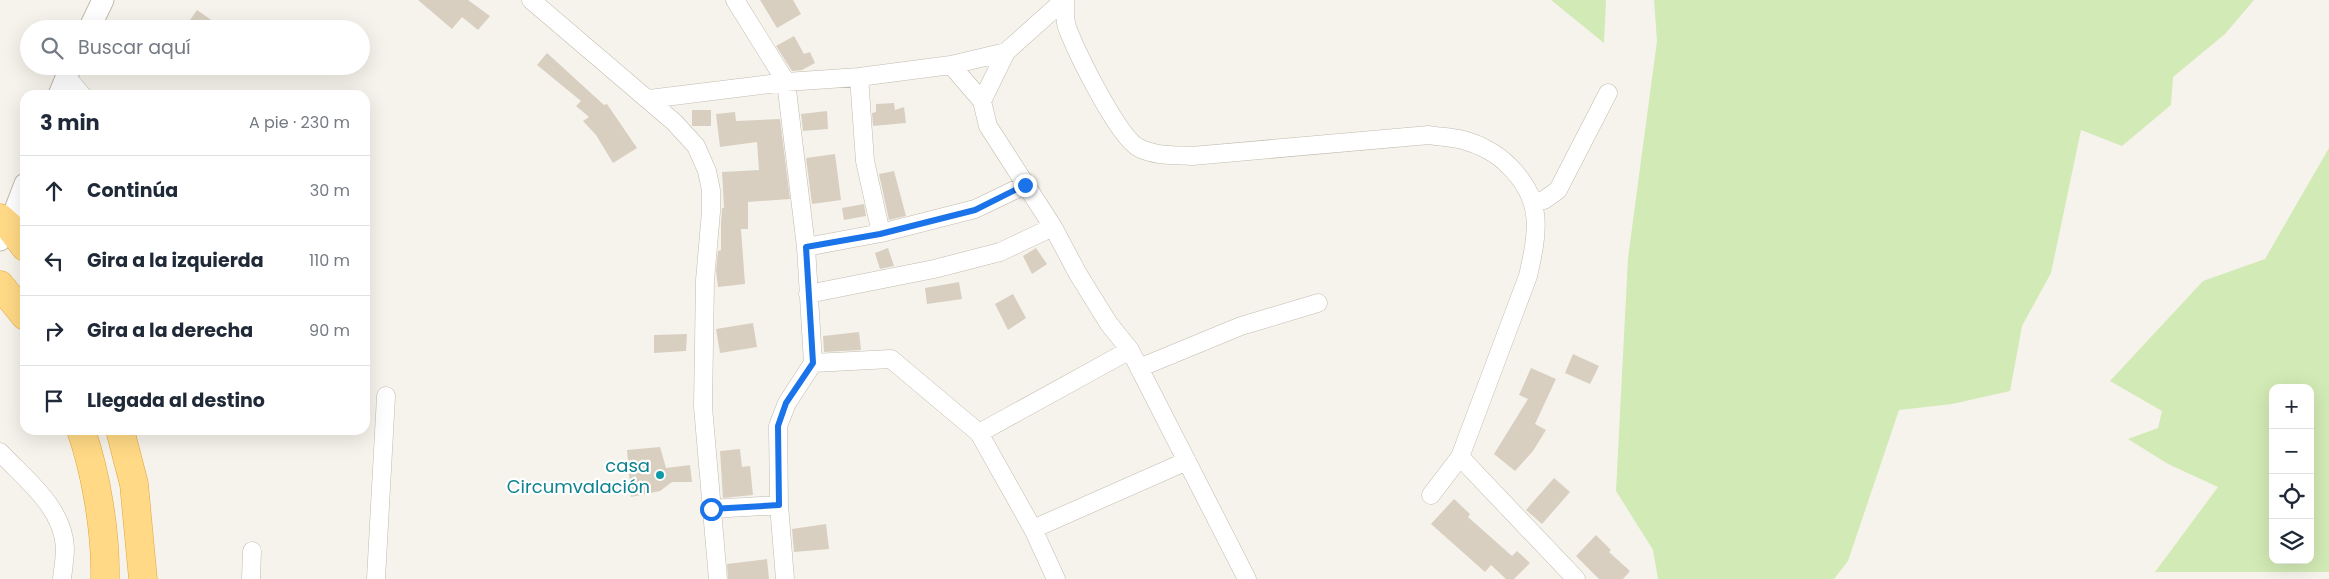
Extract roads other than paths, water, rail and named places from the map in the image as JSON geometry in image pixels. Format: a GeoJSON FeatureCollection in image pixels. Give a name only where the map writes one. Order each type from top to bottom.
{"type":"FeatureCollection","features":[{"type":"Feature","properties":{"kind":"highway"},"geometry":{"type":"LineString","coordinates":[[0,285],[20,310]]}},
{"type":"Feature","properties":{"kind":"highway"},"geometry":{"type":"LineString","coordinates":[[83,435],[89,453],[96,493],[106,555],[106,579]]}},
{"type":"Feature","properties":{"kind":"highway"},"geometry":{"type":"LineString","coordinates":[[121,435],[134,484],[143,579]]}},
{"type":"Feature","properties":{"kind":"street"},"geometry":{"type":"LineString","coordinates":[[93,20],[103,0]]}},
{"type":"Feature","properties":{"kind":"street"},"geometry":{"type":"LineString","coordinates":[[531,0],[674,122],[696,146],[707,171],[711,190],[703,355],[703,407],[718,579]]}},
{"type":"Feature","properties":{"kind":"street"},"geometry":{"type":"LineString","coordinates":[[735,0],[786,82],[806,247],[813,363],[786,403],[778,426],[779,505],[785,579]]}},
{"type":"Feature","properties":{"kind":"street"},"geometry":{"type":"LineString","coordinates":[[982,101],[1006,52],[1065,0]]}},
{"type":"Feature","properties":{"kind":"street"},"geometry":{"type":"LineString","coordinates":[[1065,0],[1067,29],[1114,121],[1125,136],[1138,147],[1169,155],[1192,156],[1428,135],[1464,140],[1500,156],[1524,180],[1533,202],[1536,224],[1528,276],[1460,457],[1431,495]]}},
{"type":"Feature","properties":{"kind":"street"},"geometry":{"type":"LineString","coordinates":[[649,99],[786,82],[859,77],[951,65],[1006,52]]}},
{"type":"Feature","properties":{"kind":"street"},"geometry":{"type":"LineString","coordinates":[[951,65],[982,101],[988,126],[1054,227],[1078,274],[1109,324],[1130,350],[1247,579]]}},
{"type":"Feature","properties":{"kind":"street"},"geometry":{"type":"LineString","coordinates":[[859,77],[865,161],[880,234]]}},
{"type":"Feature","properties":{"kind":"street"},"geometry":{"type":"LineString","coordinates":[[66,79],[77,90]]}},
{"type":"Feature","properties":{"kind":"street"},"geometry":{"type":"LineString","coordinates":[[1533,202],[1544,200],[1558,190],[1608,94]]}},
{"type":"Feature","properties":{"kind":"street"},"geometry":{"type":"LineString","coordinates":[[806,247],[880,234],[975,210],[1025,185]]}},
{"type":"Feature","properties":{"kind":"street"},"geometry":{"type":"LineString","coordinates":[[9,233],[20,199]]}},
{"type":"Feature","properties":{"kind":"street"},"geometry":{"type":"LineString","coordinates":[[808,294],[934,269],[1000,252],[1054,227]]}},
{"type":"Feature","properties":{"kind":"street"},"geometry":{"type":"LineString","coordinates":[[1139,368],[1240,326],[1318,303]]}},
{"type":"Feature","properties":{"kind":"street"},"geometry":{"type":"LineString","coordinates":[[979,433],[1130,350]]}},
{"type":"Feature","properties":{"kind":"street"},"geometry":{"type":"LineString","coordinates":[[813,363],[890,360],[979,433],[1033,529],[1056,579]]}},
{"type":"Feature","properties":{"kind":"street"},"geometry":{"type":"LineString","coordinates":[[376,579],[386,396]]}},
{"type":"Feature","properties":{"kind":"street"},"geometry":{"type":"LineString","coordinates":[[0,452],[54,510],[61,528],[65,549],[62,579]]}},
{"type":"Feature","properties":{"kind":"street"},"geometry":{"type":"LineString","coordinates":[[1460,457],[1576,579]]}},
{"type":"Feature","properties":{"kind":"street"},"geometry":{"type":"LineString","coordinates":[[1033,529],[1187,461]]}},
{"type":"Feature","properties":{"kind":"street"},"geometry":{"type":"LineString","coordinates":[[711,509],[779,505]]}},
{"type":"Feature","properties":{"kind":"street"},"geometry":{"type":"LineString","coordinates":[[251,579],[252,551]]}},
{"type":"Feature","properties":{"kind":"place","name":"casa Circumvalación"},"geometry":{"type":"Point","coordinates":[660,475]}}]}
